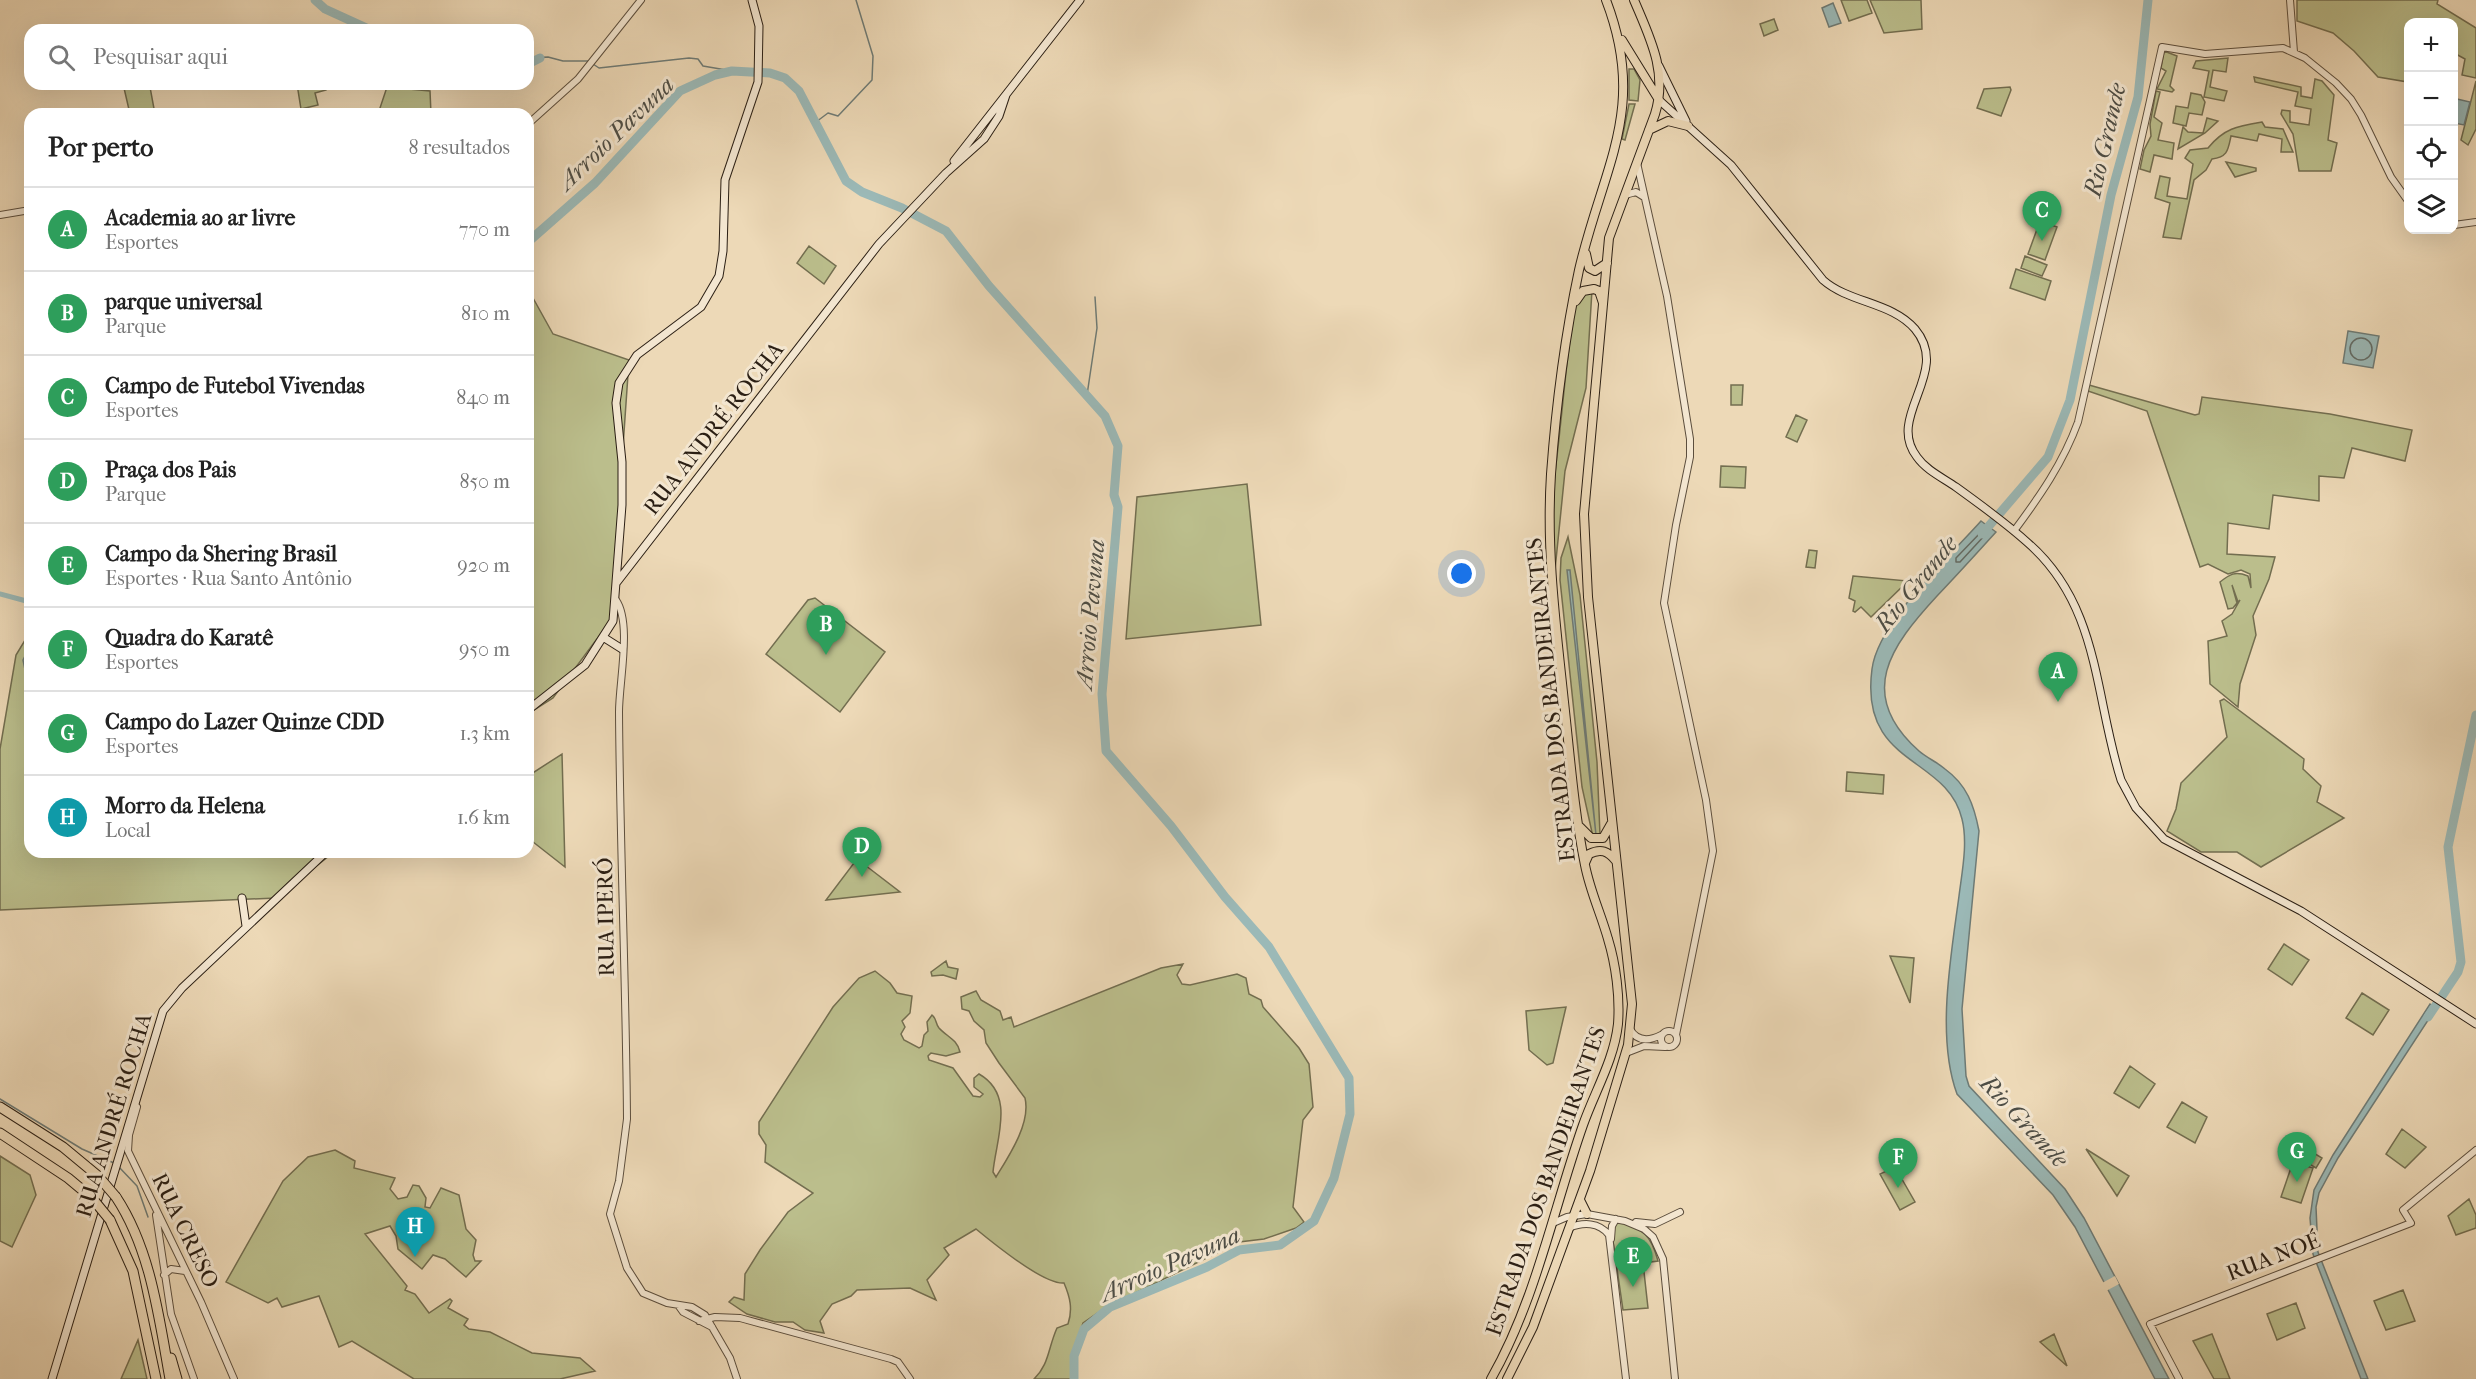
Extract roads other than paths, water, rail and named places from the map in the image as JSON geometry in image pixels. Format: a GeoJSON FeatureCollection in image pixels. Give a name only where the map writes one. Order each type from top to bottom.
{"type":"FeatureCollection","features":[{"type":"Feature","properties":{"kind":"highway"},"geometry":{"type":"LineString","coordinates":[[0,1107],[63,1147],[98,1176],[116,1197],[138,1239],[177,1379]]}},
{"type":"Feature","properties":{"kind":"highway"},"geometry":{"type":"LineString","coordinates":[[0,1133],[59,1172],[92,1198],[110,1220],[133,1271],[156,1379]]}},
{"type":"Feature","properties":{"kind":"highway"},"geometry":{"type":"LineString","coordinates":[[154,1301],[170,1379]]}},
{"type":"Feature","properties":{"kind":"main road"},"geometry":{"type":"LineString","coordinates":[[534,705],[578,672],[613,621],[623,485],[616,403],[619,383],[633,359],[696,312],[707,300],[716,284],[723,251],[725,180],[758,82],[759,23],[752,0]]}},
{"type":"Feature","properties":{"kind":"main road","name":"RUA ANDRÉ ROCHA"},"geometry":{"type":"LineString","coordinates":[[617,582],[900,219],[946,173],[1080,0]]}},
{"type":"Feature","properties":{"kind":"main road","name":"ESTRADA DOS BANDEIRANTES"},"geometry":{"type":"LineString","coordinates":[[1491,1379],[1513,1338],[1553,1223],[1564,1180],[1609,1061],[1617,1024],[1617,992],[1610,946],[1585,868],[1577,823],[1549,539],[1551,472],[1562,371],[1585,249],[1615,149],[1623,108],[1624,65],[1618,30],[1606,0]]}},
{"type":"Feature","properties":{"kind":"main road","name":"ESTRADA DOS BANDEIRANTES"},"geometry":{"type":"LineString","coordinates":[[1507,1379],[1533,1327],[1580,1200],[1625,1053],[1630,1029],[1632,1004],[1583,531],[1609,238],[1659,100],[1659,66],[1634,0]]}},
{"type":"Feature","properties":{"kind":"main road"},"geometry":{"type":"LineString","coordinates":[[1618,30],[1632,60],[1659,100],[1731,165],[1823,280],[1837,291],[1901,317],[1915,330],[1922,341],[1927,360],[1925,375],[1907,429],[1910,444],[1922,463],[2013,530],[2061,577],[2091,646],[2121,780],[2130,800],[2144,819],[2172,843],[2301,911],[2476,1024]]}},
{"type":"Feature","properties":{"kind":"main road"},"geometry":{"type":"LineString","coordinates":[[1659,66],[1688,126]]}},
{"type":"Feature","properties":{"kind":"main road"},"geometry":{"type":"LineString","coordinates":[[1649,130],[1668,121],[1688,126]]}},
{"type":"Feature","properties":{"kind":"main road"},"geometry":{"type":"LineString","coordinates":[[1585,249],[1589,268],[1600,269],[1607,263]]}},
{"type":"Feature","properties":{"kind":"main road"},"geometry":{"type":"LineString","coordinates":[[1574,303],[1583,291],[1594,289],[1599,291],[1604,308]]}},
{"type":"Feature","properties":{"kind":"main road"},"geometry":{"type":"LineString","coordinates":[[603,637],[622,649]]}},
{"type":"Feature","properties":{"kind":"main road"},"geometry":{"type":"LineString","coordinates":[[613,642],[622,640]]}},
{"type":"Feature","properties":{"kind":"main road"},"geometry":{"type":"LineString","coordinates":[[1577,823],[1587,835],[1596,839],[1603,838],[1612,822]]}},
{"type":"Feature","properties":{"kind":"main road"},"geometry":{"type":"LineString","coordinates":[[1585,868],[1587,856],[1594,851],[1607,852],[1617,862]]}},
{"type":"Feature","properties":{"kind":"main road","name":"RUA ANDRÉ ROCHA"},"geometry":{"type":"LineString","coordinates":[[52,1379],[158,1023],[166,1006],[246,926],[320,858]]}},
{"type":"Feature","properties":{"kind":"main road"},"geometry":{"type":"LineString","coordinates":[[242,898],[246,926]]}},
{"type":"Feature","properties":{"kind":"main road"},"geometry":{"type":"LineString","coordinates":[[1580,1200],[1587,1214]]}},
{"type":"Feature","properties":{"kind":"street"},"geometry":{"type":"LineString","coordinates":[[534,119],[553,104],[585,71],[640,0]]}},
{"type":"Feature","properties":{"kind":"street"},"geometry":{"type":"LineString","coordinates":[[2290,0],[2294,52]]}},
{"type":"Feature","properties":{"kind":"street"},"geometry":{"type":"LineString","coordinates":[[2013,530],[2047,487],[2078,422],[2162,47],[2205,54],[2274,48],[2294,52],[2329,77],[2350,99],[2361,115],[2391,177],[2404,194]]}},
{"type":"Feature","properties":{"kind":"street"},"geometry":{"type":"LineString","coordinates":[[1625,1053],[1644,1046],[1666,1047],[1676,1044],[1677,1023],[1696,945],[1713,851],[1706,800],[1664,603],[1676,525],[1690,457],[1690,439],[1667,296],[1637,163]]}},
{"type":"Feature","properties":{"kind":"street"},"geometry":{"type":"LineString","coordinates":[[1625,195],[1636,192],[1644,197]]}},
{"type":"Feature","properties":{"kind":"street"},"geometry":{"type":"LineString","coordinates":[[0,215],[24,211]]}},
{"type":"Feature","properties":{"kind":"street"},"geometry":{"type":"LineString","coordinates":[[2458,224],[2476,222]]}},
{"type":"Feature","properties":{"kind":"street","name":"RUA IPERÓ"},"geometry":{"type":"LineString","coordinates":[[616,600],[621,607],[624,623],[619,713],[627,1119],[619,1181],[611,1209],[617,1242],[638,1288],[652,1298],[678,1305]]}},
{"type":"Feature","properties":{"kind":"street"},"geometry":{"type":"LineString","coordinates":[[1630,1029],[1635,1036],[1644,1040],[1661,1035],[1677,1023]]}},
{"type":"Feature","properties":{"kind":"street"},"geometry":{"type":"LineString","coordinates":[[1667,1031],[1676,1035]]}},
{"type":"Feature","properties":{"kind":"street"},"geometry":{"type":"LineString","coordinates":[[1661,1035],[1662,1043],[1666,1047]]}},
{"type":"Feature","properties":{"kind":"street","name":"RUA CRESO"},"geometry":{"type":"LineString","coordinates":[[137,1094],[128,1151],[234,1379]]}},
{"type":"Feature","properties":{"kind":"street","name":"RUA NOÉ"},"geometry":{"type":"LineString","coordinates":[[2179,1379],[2150,1324],[2410,1223],[2403,1210],[2476,1150]]}},
{"type":"Feature","properties":{"kind":"street"},"geometry":{"type":"LineString","coordinates":[[156,1208],[171,1314],[194,1379]]}},
{"type":"Feature","properties":{"kind":"street"},"geometry":{"type":"LineString","coordinates":[[1553,1223],[1587,1214],[1655,1224],[1680,1212]]}},
{"type":"Feature","properties":{"kind":"street"},"geometry":{"type":"LineString","coordinates":[[1599,1227],[1605,1223],[1600,1216]]}},
{"type":"Feature","properties":{"kind":"street"},"geometry":{"type":"LineString","coordinates":[[1616,1220],[1611,1230],[1626,1379]]}},
{"type":"Feature","properties":{"kind":"street"},"geometry":{"type":"LineString","coordinates":[[1625,1221],[1644,1229],[1660,1249],[1675,1379]]}},
{"type":"Feature","properties":{"kind":"street"},"geometry":{"type":"LineString","coordinates":[[1568,1228],[1585,1224],[1599,1227],[1607,1232],[1612,1243]]}},
{"type":"Feature","properties":{"kind":"street"},"geometry":{"type":"LineString","coordinates":[[164,1275],[171,1269],[185,1272]]}},
{"type":"Feature","properties":{"kind":"street"},"geometry":{"type":"LineString","coordinates":[[678,1305],[692,1307],[708,1318],[730,1358],[737,1379]]}},
{"type":"Feature","properties":{"kind":"street"},"geometry":{"type":"LineString","coordinates":[[678,1305],[699,1321],[712,1327]]}},
{"type":"Feature","properties":{"kind":"street"},"geometry":{"type":"LineString","coordinates":[[699,1321],[708,1318],[740,1318],[891,1359],[898,1362],[910,1379]]}},
{"type":"Feature","properties":{"kind":"water"},"geometry":{"type":"Polygon","coordinates":[[[1833,3],[1841,23],[1829,27],[1822,8],[1833,3]]]}},
{"type":"Feature","properties":{"kind":"water"},"geometry":{"type":"Polygon","coordinates":[[[2458,99],[2470,102],[2464,125],[2458,124],[2458,99]]]}},
{"type":"Feature","properties":{"kind":"water"},"geometry":{"type":"Polygon","coordinates":[[[2348,331],[2379,336],[2373,368],[2343,363],[2348,331]]]}},
{"type":"Feature","properties":{"kind":"water"},"geometry":{"type":"Polygon","coordinates":[[[1981,521],[1996,532],[1906,633],[1894,652],[1887,671],[1884,690],[1888,710],[1900,730],[1919,751],[1953,775],[1964,789],[1972,804],[1979,831],[1962,1009],[1966,1076],[1969,1086],[2065,1189],[2084,1218],[2169,1379],[2155,1379],[2075,1227],[2053,1195],[1957,1094],[1951,1072],[1947,1047],[1947,996],[1964,858],[1964,828],[1953,798],[1940,782],[1906,757],[1891,743],[1878,725],[1872,701],[1872,669],[1877,651],[1887,631],[1901,611],[1934,571],[1981,521]]]}},
{"type":"Feature","properties":{"kind":"water"},"geometry":{"type":"Polygon","coordinates":[[[1567,570],[1570,570],[1596,835],[1567,570]]]}},
{"type":"Feature","properties":{"kind":"water"},"geometry":{"type":"Polygon","coordinates":[[[2430,1004],[2436,1008],[2338,1158],[2319,1193],[2316,1207],[2318,1252],[2368,1379],[2361,1379],[2313,1254],[2310,1218],[2314,1190],[2333,1155],[2430,1004]]]}},
{"type":"Feature","properties":{"kind":"waterway","name":"Arroio Pavuna"},"geometry":{"type":"LineString","coordinates":[[315,0],[325,9],[358,24]]}},
{"type":"Feature","properties":{"kind":"waterway"},"geometry":{"type":"LineString","coordinates":[[816,122],[828,113],[838,116],[872,80],[873,56],[856,0]]}},
{"type":"Feature","properties":{"kind":"waterway","name":"Rio Grande"},"geometry":{"type":"LineString","coordinates":[[1982,534],[2048,457],[2070,400],[2111,195],[2138,97],[2148,0]]}},
{"type":"Feature","properties":{"kind":"waterway"},"geometry":{"type":"LineString","coordinates":[[534,58],[589,61]]}},
{"type":"Feature","properties":{"kind":"waterway","name":"Arroio Pavuna"},"geometry":{"type":"LineString","coordinates":[[534,61],[540,58]]}},
{"type":"Feature","properties":{"kind":"waterway"},"geometry":{"type":"LineString","coordinates":[[593,64],[599,68],[689,58],[698,59],[703,66],[732,71]]}},
{"type":"Feature","properties":{"kind":"waterway","name":"Arroio Pavuna"},"geometry":{"type":"LineString","coordinates":[[534,237],[595,183],[680,91],[715,75],[732,71],[770,73],[785,78],[799,91],[846,181],[862,192],[902,208],[946,231],[989,286],[1105,416],[1118,446],[1114,495],[1118,507],[1102,694],[1106,751],[1171,826],[1225,897],[1269,947],[1349,1078],[1350,1114],[1334,1178],[1314,1221],[1280,1245],[1239,1250],[1207,1267],[1110,1307],[1084,1329],[1074,1356],[1074,1379]]}},
{"type":"Feature","properties":{"kind":"waterway"},"geometry":{"type":"LineString","coordinates":[[1087,395],[1097,328],[1095,297]]}},
{"type":"Feature","properties":{"kind":"waterway"},"geometry":{"type":"LineString","coordinates":[[0,594],[24,600]]}},
{"type":"Feature","properties":{"kind":"waterway"},"geometry":{"type":"LineString","coordinates":[[24,658],[24,665]]}},
{"type":"Feature","properties":{"kind":"waterway"},"geometry":{"type":"LineString","coordinates":[[2428,1017],[2458,972],[2461,962],[2448,847],[2476,715]]}},
{"type":"Feature","properties":{"kind":"waterway"},"geometry":{"type":"LineString","coordinates":[[0,1099],[82,1149],[114,1163]]}},
{"type":"Feature","properties":{"kind":"waterway"},"geometry":{"type":"LineString","coordinates":[[118,1166],[137,1186],[148,1217]]}},
{"type":"Feature","properties":{"kind":"place","name":"Campo de Futebol Vivendas"},"geometry":{"type":"Point","coordinates":[2042,241]}},
{"type":"Feature","properties":{"kind":"place","name":"parque universal"},"geometry":{"type":"Point","coordinates":[826,655]}},
{"type":"Feature","properties":{"kind":"place","name":"Academia ao ar livre"},"geometry":{"type":"Point","coordinates":[2058,702]}},
{"type":"Feature","properties":{"kind":"place","name":"Praça dos Pais"},"geometry":{"type":"Point","coordinates":[862,877]}},
{"type":"Feature","properties":{"kind":"place","name":"Campo do Lazer Quinze CDD"},"geometry":{"type":"Point","coordinates":[2297,1182]}},
{"type":"Feature","properties":{"kind":"place","name":"Quadra do Karatê"},"geometry":{"type":"Point","coordinates":[1898,1188]}},
{"type":"Feature","properties":{"kind":"place","name":"Morro da Helena"},"geometry":{"type":"Point","coordinates":[415,1257]}},
{"type":"Feature","properties":{"kind":"place","name":"Campo da Shering Brasil"},"geometry":{"type":"Point","coordinates":[1633,1287]}}]}
